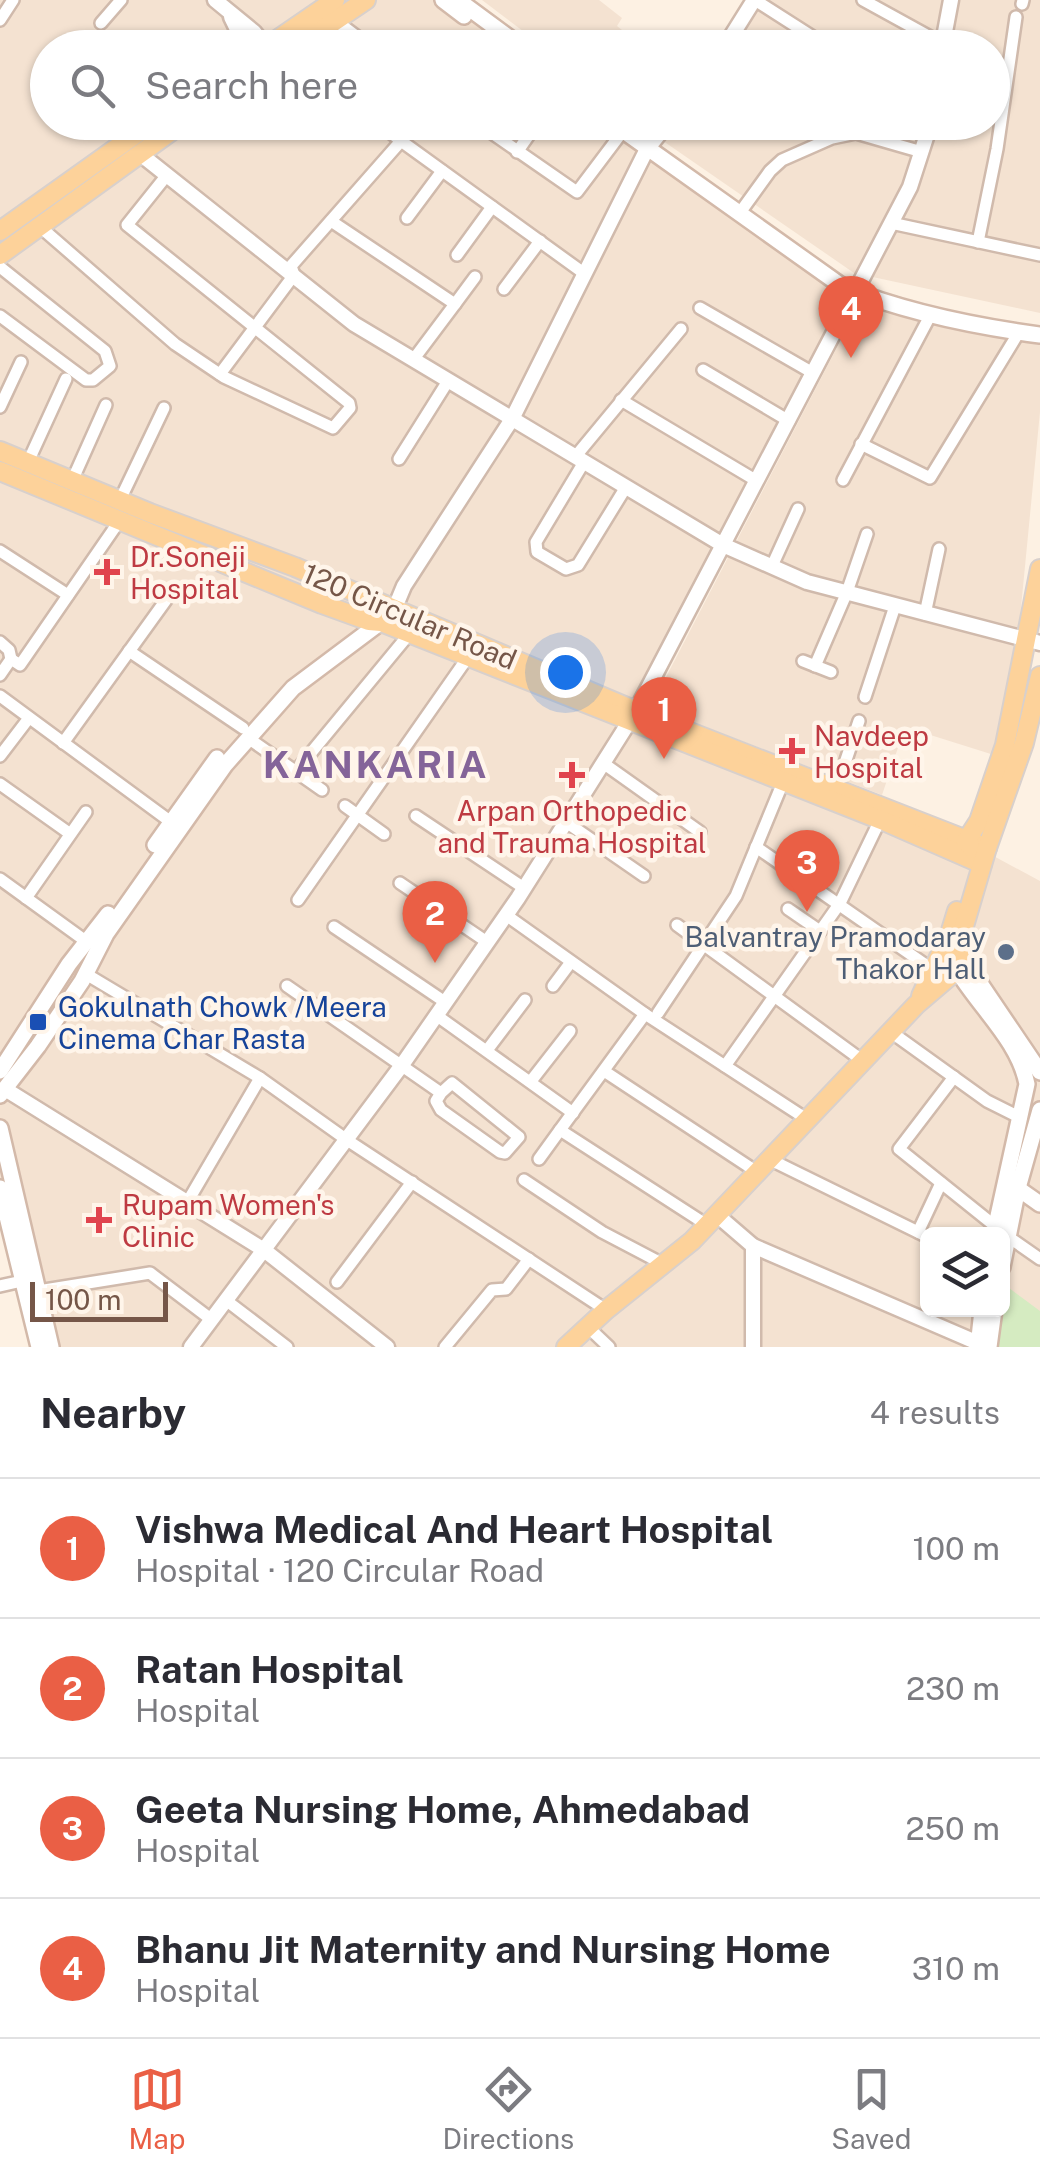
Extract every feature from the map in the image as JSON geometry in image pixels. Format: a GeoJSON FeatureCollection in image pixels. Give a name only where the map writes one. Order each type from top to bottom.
{"type":"FeatureCollection","features":[{"type":"Feature","properties":{"kind":"main road"},"geometry":{"type":"LineString","coordinates":[[291,30],[336,0]]}},
{"type":"Feature","properties":{"kind":"main road"},"geometry":{"type":"LineString","coordinates":[[322,30],[366,0]]}},
{"type":"Feature","properties":{"kind":"main road"},"geometry":{"type":"LineString","coordinates":[[443,0],[483,30]]}},
{"type":"Feature","properties":{"kind":"main road"},"geometry":{"type":"LineString","coordinates":[[458,0],[499,30]]}},
{"type":"Feature","properties":{"kind":"main road"},"geometry":{"type":"LineString","coordinates":[[0,231],[127,140]]}},
{"type":"Feature","properties":{"kind":"main road"},"geometry":{"type":"LineString","coordinates":[[0,255],[157,140]]}},
{"type":"Feature","properties":{"kind":"main road"},"geometry":{"type":"LineString","coordinates":[[642,140],[857,288],[931,314],[1040,335]]}},
{"type":"Feature","properties":{"kind":"main road"},"geometry":{"type":"LineString","coordinates":[[651,146],[842,287],[969,315],[1040,325]]}},
{"type":"Feature","properties":{"kind":"main road","name":"120 Circular Road"},"geometry":{"type":"LineString","coordinates":[[0,451],[295,566],[410,634],[966,841]]}},
{"type":"Feature","properties":{"kind":"main road","name":"120 Circular Road"},"geometry":{"type":"LineString","coordinates":[[0,471],[120,520],[380,614],[782,782],[980,857]]}},
{"type":"Feature","properties":{"kind":"main road"},"geometry":{"type":"LineString","coordinates":[[980,857],[966,841],[979,821],[1005,745],[1033,642],[1040,568]]}},
{"type":"Feature","properties":{"kind":"main road"},"geometry":{"type":"LineString","coordinates":[[0,1071],[171,822],[246,733],[380,614]]}},
{"type":"Feature","properties":{"kind":"main road"},"geometry":{"type":"LineString","coordinates":[[916,1005],[949,937],[1024,743],[1040,676]]}},
{"type":"Feature","properties":{"kind":"main road"},"geometry":{"type":"LineString","coordinates":[[2,1092],[86,974],[106,934],[168,842],[246,733]]}},
{"type":"Feature","properties":{"kind":"main road"},"geometry":{"type":"LineString","coordinates":[[980,857],[962,933],[963,969],[1040,1072]]}},
{"type":"Feature","properties":{"kind":"main road"},"geometry":{"type":"LineString","coordinates":[[949,937],[963,969],[1024,1068],[1027,1084],[1008,1161],[1016,1180],[1040,1204]]}},
{"type":"Feature","properties":{"kind":"main road"},"geometry":{"type":"LineString","coordinates":[[566,1347],[712,1220],[916,1005],[963,969]]}},
{"type":"Feature","properties":{"kind":"main road"},"geometry":{"type":"LineString","coordinates":[[1002,1227],[1040,1110]]}},
{"type":"Feature","properties":{"kind":"main road"},"geometry":{"type":"LineString","coordinates":[[0,1128],[52,1347]]}},
{"type":"Feature","properties":{"kind":"main road"},"geometry":{"type":"LineString","coordinates":[[1016,1180],[1040,1184]]}},
{"type":"Feature","properties":{"kind":"main road"},"geometry":{"type":"LineString","coordinates":[[0,1188],[39,1347]]}},
{"type":"Feature","properties":{"kind":"main road"},"geometry":{"type":"LineString","coordinates":[[982,1317],[982,1346]]}},
{"type":"Feature","properties":{"kind":"main road"},"geometry":{"type":"LineString","coordinates":[[982,1346],[992,1317]]}},
{"type":"Feature","properties":{"kind":"street"},"geometry":{"type":"LineString","coordinates":[[0,20],[12,0]]}},
{"type":"Feature","properties":{"kind":"street"},"geometry":{"type":"LineString","coordinates":[[102,23],[121,0]]}},
{"type":"Feature","properties":{"kind":"street"},"geometry":{"type":"LineString","coordinates":[[735,30],[754,0],[802,30]]}},
{"type":"Feature","properties":{"kind":"street"},"geometry":{"type":"LineString","coordinates":[[863,0],[915,30]]}},
{"type":"Feature","properties":{"kind":"street"},"geometry":{"type":"LineString","coordinates":[[945,30],[951,0]]}},
{"type":"Feature","properties":{"kind":"street"},"geometry":{"type":"LineString","coordinates":[[221,4],[252,30]]}},
{"type":"Feature","properties":{"kind":"street"},"geometry":{"type":"LineString","coordinates":[[221,4],[236,30]]}},
{"type":"Feature","properties":{"kind":"street"},"geometry":{"type":"LineString","coordinates":[[1010,59],[1016,18]]}},
{"type":"Feature","properties":{"kind":"street"},"geometry":{"type":"LineString","coordinates":[[336,21],[348,30]]}},
{"type":"Feature","properties":{"kind":"street"},"geometry":{"type":"LineString","coordinates":[[399,140],[585,274]]}},
{"type":"Feature","properties":{"kind":"street"},"geometry":{"type":"LineString","coordinates":[[501,140],[578,192],[611,140]]}},
{"type":"Feature","properties":{"kind":"street"},"geometry":{"type":"LineString","coordinates":[[517,152],[525,140]]}},
{"type":"Feature","properties":{"kind":"street"},"geometry":{"type":"LineString","coordinates":[[380,614],[404,586],[512,419],[656,140]]}},
{"type":"Feature","properties":{"kind":"street"},"geometry":{"type":"LineString","coordinates":[[744,208],[770,170],[782,160],[832,140]]}},
{"type":"Feature","properties":{"kind":"street"},"geometry":{"type":"LineString","coordinates":[[880,140],[922,152]]}},
{"type":"Feature","properties":{"kind":"street"},"geometry":{"type":"LineString","coordinates":[[191,1347],[402,1065],[524,888],[632,717],[910,187],[926,140]]}},
{"type":"Feature","properties":{"kind":"street"},"geometry":{"type":"LineString","coordinates":[[978,242],[998,140]]}},
{"type":"Feature","properties":{"kind":"street"},"geometry":{"type":"LineString","coordinates":[[294,275],[290,266],[401,142]]}},
{"type":"Feature","properties":{"kind":"street"},"geometry":{"type":"LineString","coordinates":[[139,152],[354,324],[724,545],[807,582],[1033,642]]}},
{"type":"Feature","properties":{"kind":"street"},"geometry":{"type":"LineString","coordinates":[[407,218],[442,171]]}},
{"type":"Feature","properties":{"kind":"street"},"geometry":{"type":"LineString","coordinates":[[38,225],[175,344],[220,374],[330,428],[336,426],[350,408],[349,403],[127,225],[168,176]]}},
{"type":"Feature","properties":{"kind":"street"},"geometry":{"type":"LineString","coordinates":[[457,255],[492,208]]}},
{"type":"Feature","properties":{"kind":"street"},"geometry":{"type":"LineString","coordinates":[[331,221],[455,304]]}},
{"type":"Feature","properties":{"kind":"street"},"geometry":{"type":"LineString","coordinates":[[891,223],[1040,254]]}},
{"type":"Feature","properties":{"kind":"street"},"geometry":{"type":"LineString","coordinates":[[504,290],[540,241]]}},
{"type":"Feature","properties":{"kind":"street"},"geometry":{"type":"LineString","coordinates":[[0,267],[105,350],[110,366],[93,380],[86,380],[0,316]]}},
{"type":"Feature","properties":{"kind":"street"},"geometry":{"type":"LineString","coordinates":[[220,374],[294,275]]}},
{"type":"Feature","properties":{"kind":"street"},"geometry":{"type":"LineString","coordinates":[[413,360],[475,277]]}},
{"type":"Feature","properties":{"kind":"street"},"geometry":{"type":"LineString","coordinates":[[700,308],[813,374]]}},
{"type":"Feature","properties":{"kind":"street"},"geometry":{"type":"LineString","coordinates":[[843,480],[931,314]]}},
{"type":"Feature","properties":{"kind":"street"},"geometry":{"type":"LineString","coordinates":[[626,487],[578,564],[566,568],[537,552],[536,542],[579,459],[621,400],[681,329]]}},
{"type":"Feature","properties":{"kind":"street"},"geometry":{"type":"LineString","coordinates":[[861,444],[930,478],[1019,332]]}},
{"type":"Feature","properties":{"kind":"street"},"geometry":{"type":"LineString","coordinates":[[0,407],[21,362]]}},
{"type":"Feature","properties":{"kind":"street"},"geometry":{"type":"LineString","coordinates":[[702,370],[788,420]]}},
{"type":"Feature","properties":{"kind":"street"},"geometry":{"type":"LineString","coordinates":[[28,462],[66,379]]}},
{"type":"Feature","properties":{"kind":"street"},"geometry":{"type":"LineString","coordinates":[[398,460],[448,381]]}},
{"type":"Feature","properties":{"kind":"street"},"geometry":{"type":"LineString","coordinates":[[621,400],[757,481]]}},
{"type":"Feature","properties":{"kind":"street"},"geometry":{"type":"LineString","coordinates":[[72,481],[106,405]]}},
{"type":"Feature","properties":{"kind":"street"},"geometry":{"type":"LineString","coordinates":[[120,500],[164,408]]}},
{"type":"Feature","properties":{"kind":"street"},"geometry":{"type":"LineString","coordinates":[[772,566],[798,509]]}},
{"type":"Feature","properties":{"kind":"street"},"geometry":{"type":"LineString","coordinates":[[0,642],[20,665],[120,520]]}},
{"type":"Feature","properties":{"kind":"street"},"geometry":{"type":"LineString","coordinates":[[831,672],[809,663],[848,592],[867,534]]}},
{"type":"Feature","properties":{"kind":"street"},"geometry":{"type":"LineString","coordinates":[[925,614],[938,548]]}},
{"type":"Feature","properties":{"kind":"street"},"geometry":{"type":"LineString","coordinates":[[0,551],[68,595]]}},
{"type":"Feature","properties":{"kind":"street"},"geometry":{"type":"LineString","coordinates":[[63,743],[166,600]]}},
{"type":"Feature","properties":{"kind":"street"},"geometry":{"type":"LineString","coordinates":[[864,697],[895,606]]}},
{"type":"Feature","properties":{"kind":"street"},"geometry":{"type":"LineString","coordinates":[[296,771],[410,634]]}},
{"type":"Feature","properties":{"kind":"street"},"geometry":{"type":"LineString","coordinates":[[129,652],[322,790]]}},
{"type":"Feature","properties":{"kind":"street"},"geometry":{"type":"LineString","coordinates":[[298,900],[468,657]]}},
{"type":"Feature","properties":{"kind":"street"},"geometry":{"type":"LineString","coordinates":[[0,674],[11,659]]}},
{"type":"Feature","properties":{"kind":"street"},"geometry":{"type":"LineString","coordinates":[[0,696],[171,822]]}},
{"type":"Feature","properties":{"kind":"street"},"geometry":{"type":"LineString","coordinates":[[0,756],[29,718]]}},
{"type":"Feature","properties":{"kind":"street"},"geometry":{"type":"LineString","coordinates":[[836,790],[859,721]]}},
{"type":"Feature","properties":{"kind":"street"},"geometry":{"type":"LineString","coordinates":[[603,763],[700,832]]}},
{"type":"Feature","properties":{"kind":"street"},"geometry":{"type":"LineString","coordinates":[[538,1159],[652,1014],[736,896],[782,782]]}},
{"type":"Feature","properties":{"kind":"street"},"geometry":{"type":"LineString","coordinates":[[0,784],[69,834]]}},
{"type":"Feature","properties":{"kind":"street"},"geometry":{"type":"LineString","coordinates":[[344,806],[384,834]]}},
{"type":"Feature","properties":{"kind":"street"},"geometry":{"type":"LineString","coordinates":[[26,898],[86,812]]}},
{"type":"Feature","properties":{"kind":"street"},"geometry":{"type":"LineString","coordinates":[[416,816],[524,888]]}},
{"type":"Feature","properties":{"kind":"street"},"geometry":{"type":"LineString","coordinates":[[725,1066],[840,904],[880,820]]}},
{"type":"Feature","properties":{"kind":"street"},"geometry":{"type":"LineString","coordinates":[[566,822],[644,876]]}},
{"type":"Feature","properties":{"kind":"street"},"geometry":{"type":"LineString","coordinates":[[756,847],[933,970]]}},
{"type":"Feature","properties":{"kind":"street"},"geometry":{"type":"LineString","coordinates":[[0,879],[87,942]]}},
{"type":"Feature","properties":{"kind":"street"},"geometry":{"type":"LineString","coordinates":[[400,884],[487,942]]}},
{"type":"Feature","properties":{"kind":"street"},"geometry":{"type":"LineString","coordinates":[[788,909],[820,931]]}},
{"type":"Feature","properties":{"kind":"street"},"geometry":{"type":"LineString","coordinates":[[506,915],[808,1120]]}},
{"type":"Feature","properties":{"kind":"street"},"geometry":{"type":"LineString","coordinates":[[677,925],[864,1061]]}},
{"type":"Feature","properties":{"kind":"street"},"geometry":{"type":"LineString","coordinates":[[334,927],[573,1113]]}},
{"type":"Feature","properties":{"kind":"street"},"geometry":{"type":"LineString","coordinates":[[553,986],[571,962]]}},
{"type":"Feature","properties":{"kind":"street"},"geometry":{"type":"LineString","coordinates":[[86,974],[260,1078],[606,1310]]}},
{"type":"Feature","properties":{"kind":"street"},"geometry":{"type":"LineString","coordinates":[[286,986],[440,1093]]}},
{"type":"Feature","properties":{"kind":"street"},"geometry":{"type":"LineString","coordinates":[[488,1049],[525,1000]]}},
{"type":"Feature","properties":{"kind":"street"},"geometry":{"type":"LineString","coordinates":[[531,1082],[570,1031]]}},
{"type":"Feature","properties":{"kind":"street"},"geometry":{"type":"LineString","coordinates":[[892,1032],[987,1101],[1021,1118]]}},
{"type":"Feature","properties":{"kind":"street"},"geometry":{"type":"LineString","coordinates":[[604,1071],[763,1166],[920,1234]]}},
{"type":"Feature","properties":{"kind":"street"},"geometry":{"type":"LineString","coordinates":[[954,1077],[899,1149],[993,1227]]}},
{"type":"Feature","properties":{"kind":"street"},"geometry":{"type":"LineString","coordinates":[[188,1201],[260,1078]]}},
{"type":"Feature","properties":{"kind":"street"},"geometry":{"type":"LineString","coordinates":[[452,1084],[518,1138],[505,1153],[500,1152],[441,1110],[436,1101],[440,1093],[452,1084]]}},
{"type":"Feature","properties":{"kind":"street"},"geometry":{"type":"LineString","coordinates":[[2,1092],[264,1250],[387,1347]]}},
{"type":"Feature","properties":{"kind":"street"},"geometry":{"type":"LineString","coordinates":[[560,1130],[753,1246],[982,1346]]}},
{"type":"Feature","properties":{"kind":"street"},"geometry":{"type":"LineString","coordinates":[[524,1180],[602,1232],[663,1264]]}},
{"type":"Feature","properties":{"kind":"street"},"geometry":{"type":"LineString","coordinates":[[336,1282],[412,1182]]}},
{"type":"Feature","properties":{"kind":"street"},"geometry":{"type":"LineString","coordinates":[[926,1227],[941,1183]]}},
{"type":"Feature","properties":{"kind":"street"},"geometry":{"type":"LineString","coordinates":[[1010,1240],[1040,1259]]}},
{"type":"Feature","properties":{"kind":"street"},"geometry":{"type":"LineString","coordinates":[[753,1246],[753,1347]]}},
{"type":"Feature","properties":{"kind":"street"},"geometry":{"type":"LineString","coordinates":[[445,1347],[492,1290],[506,1289],[529,1259]]}},
{"type":"Feature","properties":{"kind":"street"},"geometry":{"type":"LineString","coordinates":[[38,1290],[150,1273],[212,1320]]}},
{"type":"Feature","properties":{"kind":"street"},"geometry":{"type":"LineString","coordinates":[[0,1286],[22,1281]]}},
{"type":"Feature","properties":{"kind":"street"},"geometry":{"type":"LineString","coordinates":[[227,1301],[287,1347]]}},
{"type":"Feature","properties":{"kind":"street"},"geometry":{"type":"LineString","coordinates":[[589,1328],[609,1347]]}},
{"type":"Feature","properties":{"kind":"shaded area"},"geometry":{"type":"Polygon","coordinates":[[[0,0],[319,0],[276,30],[30,30],[30,140],[118,140],[0,222],[0,0]]]}},
{"type":"Feature","properties":{"kind":"shaded area"},"geometry":{"type":"Polygon","coordinates":[[[373,0],[467,0],[500,30],[325,30],[373,0]]]}},
{"type":"Feature","properties":{"kind":"shaded area"},"geometry":{"type":"Polygon","coordinates":[[[482,0],[599,0],[622,18],[617,26],[622,30],[522,30],[482,0]]]}},
{"type":"Feature","properties":{"kind":"shaded area"},"geometry":{"type":"Polygon","coordinates":[[[748,0],[1040,0],[1040,313],[854,273],[662,140],[1010,140],[1010,30],[726,30],[748,0]]]}},
{"type":"Feature","properties":{"kind":"shaded area"},"geometry":{"type":"Polygon","coordinates":[[[164,140],[637,140],[855,292],[632,717],[988,853],[1040,881],[1040,1347],[39,1347],[0,1194],[0,254],[164,140]]]}},
{"type":"Feature","properties":{"kind":"shaded area"},"geometry":{"type":"Polygon","coordinates":[[[859,305],[1040,345],[1040,412],[1019,628],[994,755],[905,727],[882,795],[651,706],[859,305]]]}},
{"type":"Feature","properties":{"kind":"green space"},"geometry":{"type":"Polygon","coordinates":[[[1010,1289],[1040,1311],[1040,1347],[997,1347],[1001,1317],[1010,1317],[1010,1289]]]}},
{"type":"Feature","properties":{"kind":"place","name":"Bhanu Jit Maternity and Nursing Home"},"geometry":{"type":"Point","coordinates":[851,358]}},
{"type":"Feature","properties":{"kind":"place","name":"Dr.Soneji Hospital"},"geometry":{"type":"Point","coordinates":[107,572]}},
{"type":"Feature","properties":{"kind":"place","name":"Navdeep Hospital"},"geometry":{"type":"Point","coordinates":[792,751]}},
{"type":"Feature","properties":{"kind":"place","name":"Vishwa Medical And Heart Hospital"},"geometry":{"type":"Point","coordinates":[664,759]}},
{"type":"Feature","properties":{"kind":"place","name":"Arpan Orthopedic and Trauma Hospital"},"geometry":{"type":"Point","coordinates":[572,775]}},
{"type":"Feature","properties":{"kind":"place","name":"Geeta Nursing Home, Ahmedabad"},"geometry":{"type":"Point","coordinates":[807,912]}},
{"type":"Feature","properties":{"kind":"place","name":"Balvantray Pramodaray Thakor Hall"},"geometry":{"type":"Point","coordinates":[1006,952]}},
{"type":"Feature","properties":{"kind":"place","name":"Ratan Hospital"},"geometry":{"type":"Point","coordinates":[435,963]}},
{"type":"Feature","properties":{"kind":"place","name":"Gokulnath Chowk /Meera Cinema Char Rasta"},"geometry":{"type":"Point","coordinates":[38,1022]}},
{"type":"Feature","properties":{"kind":"place","name":"Rupam Women's Clinic"},"geometry":{"type":"Point","coordinates":[99,1220]}},
{"type":"Feature","properties":{"kind":"district","name":"KANKARIA"},"geometry":{"type":"Point","coordinates":[376,764]}}]}
